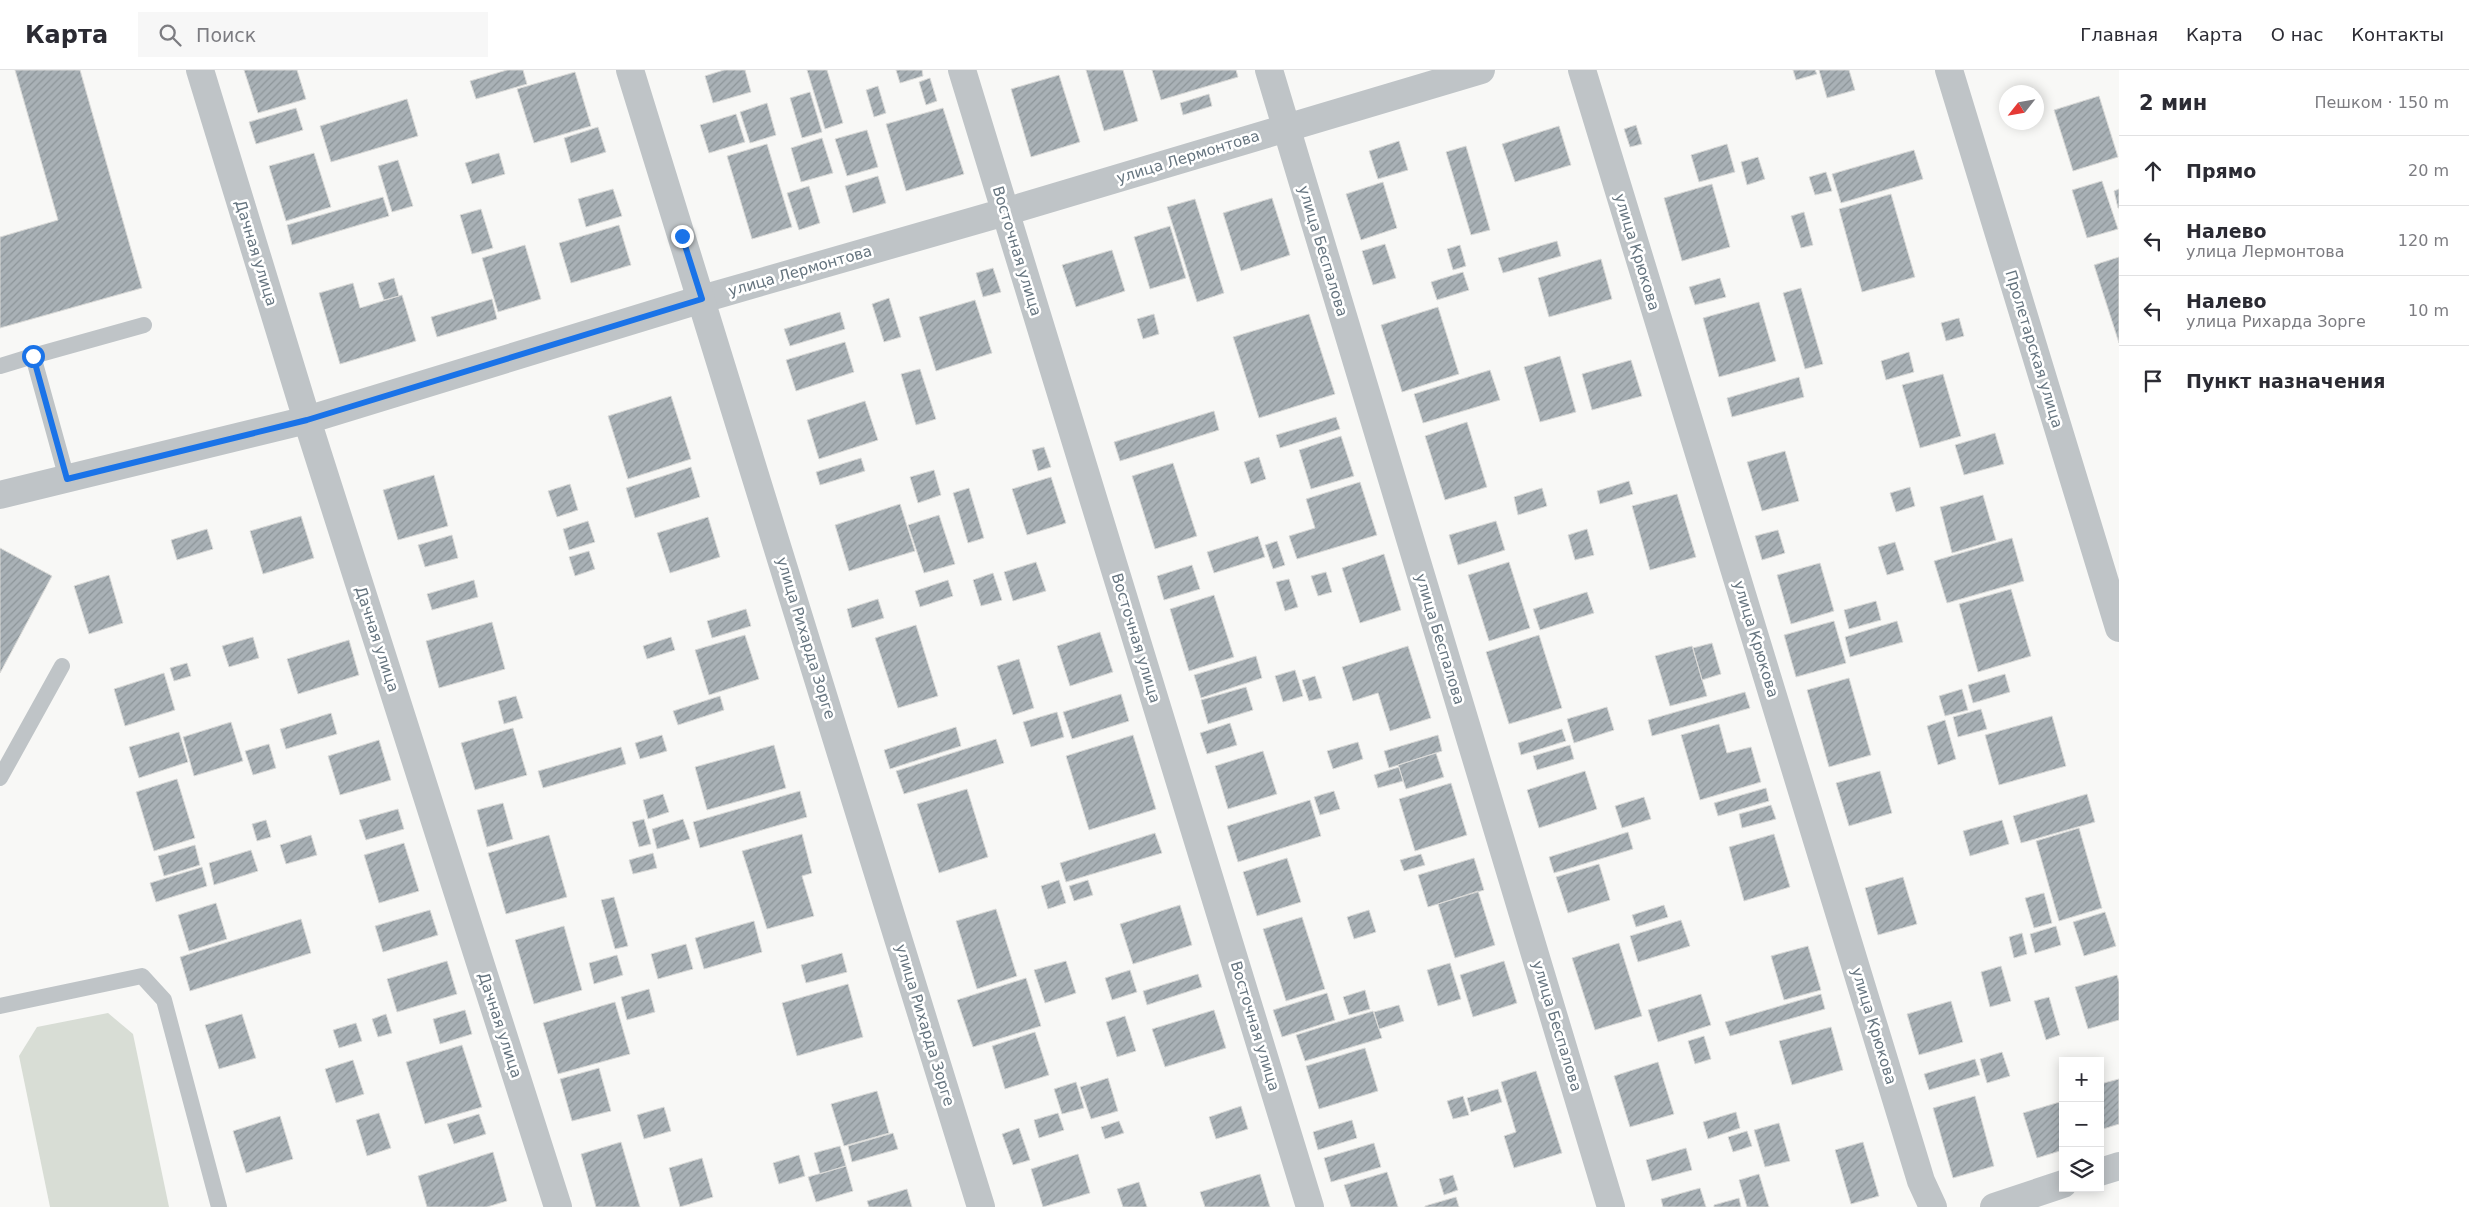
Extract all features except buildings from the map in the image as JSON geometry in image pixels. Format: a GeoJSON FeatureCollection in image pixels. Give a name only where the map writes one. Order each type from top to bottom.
{"type":"FeatureCollection","features":[{"type":"Feature","properties":{"kind":"street","name":"Дачная улица"},"geometry":{"type":"LineString","coordinates":[[200,70],[307,420],[558,1207]]}},
{"type":"Feature","properties":{"kind":"street","name":"улица Рихарда Зорге"},"geometry":{"type":"LineString","coordinates":[[630,70],[981,1207]]}},
{"type":"Feature","properties":{"kind":"street","name":"Восточная улица"},"geometry":{"type":"LineString","coordinates":[[962,70],[1310,1207]]}},
{"type":"Feature","properties":{"kind":"street","name":"улица Беспалова"},"geometry":{"type":"LineString","coordinates":[[1269,70],[1611,1207]]}},
{"type":"Feature","properties":{"kind":"street","name":"улица Лермонтова"},"geometry":{"type":"LineString","coordinates":[[0,495],[307,420],[702,299],[1005,212],[1481,70]]}},
{"type":"Feature","properties":{"kind":"street","name":"улица Крюкова"},"geometry":{"type":"LineString","coordinates":[[1582,70],[1918,1172],[1933,1207]]}},
{"type":"Feature","properties":{"kind":"street","name":"Пролетарская улица"},"geometry":{"type":"LineString","coordinates":[[1949,70],[2119,628]]}},
{"type":"Feature","properties":{"kind":"street"},"geometry":{"type":"LineString","coordinates":[[2104,1171],[2119,1166]]}},
{"type":"Feature","properties":{"kind":"street"},"geometry":{"type":"LineString","coordinates":[[1994,1207],[2059,1185]]}},
{"type":"Feature","properties":{"kind":"lane"},"geometry":{"type":"LineString","coordinates":[[0,366],[144,325]]}},
{"type":"Feature","properties":{"kind":"lane"},"geometry":{"type":"LineString","coordinates":[[33,356],[67,479]]}},
{"type":"Feature","properties":{"kind":"lane"},"geometry":{"type":"LineString","coordinates":[[0,778],[62,666]]}},
{"type":"Feature","properties":{"kind":"lane"},"geometry":{"type":"LineString","coordinates":[[0,1006],[142,976],[164,1000],[219,1207]]}},
{"type":"Feature","properties":{"kind":"shaded area"},"geometry":{"type":"Polygon","coordinates":[[[108,1013],[133,1034],[169,1207],[50,1207],[19,1056],[37,1027],[108,1013]]]}},
{"type":"Feature","properties":{"kind":"route"},"geometry":{"type":"LineString","coordinates":[[33,356],[67,479],[307,420],[702,299],[682,236]]}}]}
